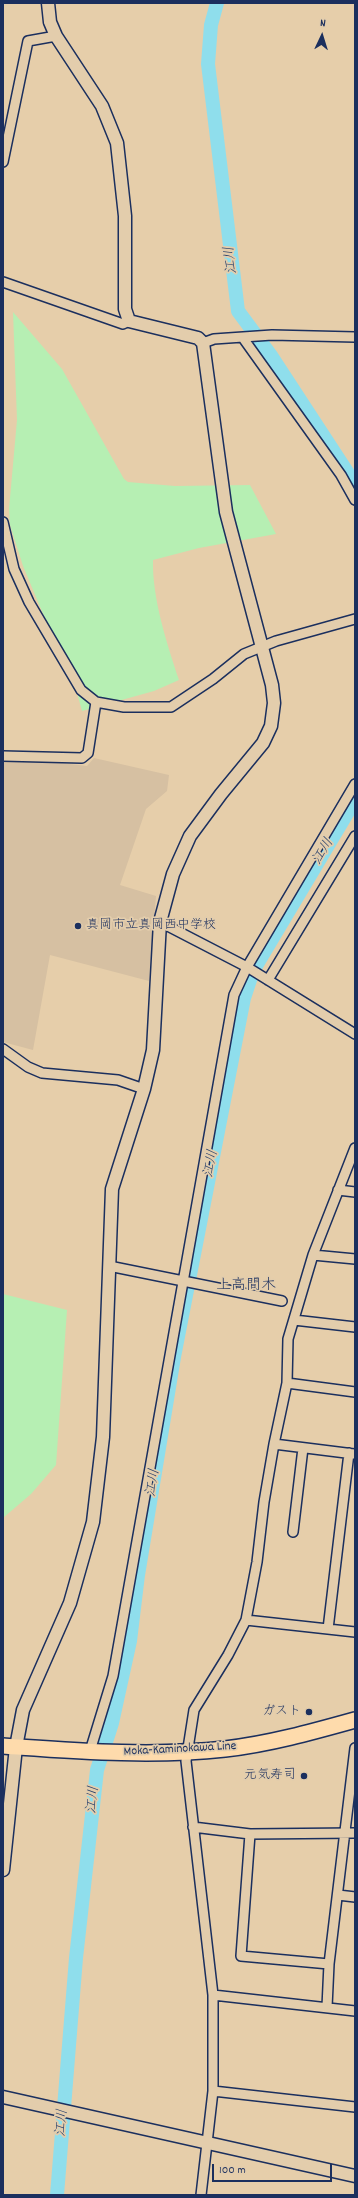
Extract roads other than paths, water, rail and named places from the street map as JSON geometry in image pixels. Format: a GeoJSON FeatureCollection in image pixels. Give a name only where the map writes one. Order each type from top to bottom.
{"type":"FeatureCollection","features":[{"type":"Feature","properties":{"kind":"main road","name":"Moka-Kaminokawa Line"},"geometry":{"type":"LineString","coordinates":[[9,1751],[90,1751],[187,1757],[256,1744],[355,1720]]}},
{"type":"Feature","properties":{"kind":"main road","name":"Moka-Kaminokawa Line"},"geometry":{"type":"LineString","coordinates":[[9,1751],[120,1762],[257,1753],[355,1730]]}},
{"type":"Feature","properties":{"kind":"street"},"geometry":{"type":"LineString","coordinates":[[48,3],[50,22],[56,36],[102,106],[117,143],[125,216],[125,309],[129,321]]}},
{"type":"Feature","properties":{"kind":"street"},"geometry":{"type":"LineString","coordinates":[[3,162],[28,41],[56,36]]}},
{"type":"Feature","properties":{"kind":"street"},"geometry":{"type":"LineString","coordinates":[[3,282],[103,318],[124,324],[129,321],[198,338],[203,343],[226,512],[262,647],[273,691],[274,703],[270,726],[263,743],[221,794],[190,836],[173,874],[160,922],[156,1023],[153,1050],[144,1089],[112,1189],[108,1266],[103,1437],[93,1522],[70,1603],[27,1697],[9,1751],[3,1870]]}},
{"type":"Feature","properties":{"kind":"street"},"geometry":{"type":"LineString","coordinates":[[203,343],[214,338],[269,336],[355,337]]}},
{"type":"Feature","properties":{"kind":"street"},"geometry":{"type":"LineString","coordinates":[[243,338],[341,475],[355,500]]}},
{"type":"Feature","properties":{"kind":"street"},"geometry":{"type":"LineString","coordinates":[[3,522],[14,568],[29,602],[81,690],[96,702],[124,707],[171,707],[213,680],[244,654],[262,647],[355,619]]}},
{"type":"Feature","properties":{"kind":"street"},"geometry":{"type":"LineString","coordinates":[[3,756],[82,758],[88,753],[96,702]]}},
{"type":"Feature","properties":{"kind":"street"},"geometry":{"type":"LineString","coordinates":[[90,1751],[113,1676],[234,995],[247,967],[355,784]]}},
{"type":"Feature","properties":{"kind":"street"},"geometry":{"type":"LineString","coordinates":[[268,980],[355,836]]}},
{"type":"Feature","properties":{"kind":"street"},"geometry":{"type":"LineString","coordinates":[[160,922],[247,967],[355,1034]]}},
{"type":"Feature","properties":{"kind":"street"},"geometry":{"type":"LineString","coordinates":[[3,1049],[28,1067],[42,1073],[118,1080],[144,1089]]}},
{"type":"Feature","properties":{"kind":"street"},"geometry":{"type":"LineString","coordinates":[[201,2195],[213,2091],[213,1995],[193,1827],[187,1757],[194,1710],[228,1655],[246,1620],[257,1562],[264,1502],[274,1444],[287,1383],[288,1339],[314,1255],[355,1148]]}},
{"type":"Feature","properties":{"kind":"street"},"geometry":{"type":"LineString","coordinates":[[338,1190],[355,1192]]}},
{"type":"Feature","properties":{"kind":"street"},"geometry":{"type":"LineString","coordinates":[[314,1255],[355,1259]]}},
{"type":"Feature","properties":{"kind":"street"},"geometry":{"type":"LineString","coordinates":[[108,1266],[282,1301]]}},
{"type":"Feature","properties":{"kind":"street"},"geometry":{"type":"LineString","coordinates":[[294,1320],[355,1327]]}},
{"type":"Feature","properties":{"kind":"street"},"geometry":{"type":"LineString","coordinates":[[287,1383],[355,1392]]}},
{"type":"Feature","properties":{"kind":"street"},"geometry":{"type":"LineString","coordinates":[[274,1444],[352,1453],[328,1629]]}},
{"type":"Feature","properties":{"kind":"street"},"geometry":{"type":"LineString","coordinates":[[292,1532],[303,1448]]}},
{"type":"Feature","properties":{"kind":"street"},"geometry":{"type":"LineString","coordinates":[[246,1620],[355,1632]]}},
{"type":"Feature","properties":{"kind":"street"},"geometry":{"type":"LineString","coordinates":[[327,2007],[329,1964],[338,1895],[350,1833],[355,1748]]}},
{"type":"Feature","properties":{"kind":"street"},"geometry":{"type":"LineString","coordinates":[[193,1827],[250,1834],[350,1833]]}},
{"type":"Feature","properties":{"kind":"street"},"geometry":{"type":"LineString","coordinates":[[250,1834],[241,1956],[329,1964]]}},
{"type":"Feature","properties":{"kind":"street"},"geometry":{"type":"LineString","coordinates":[[338,1895],[355,1897]]}},
{"type":"Feature","properties":{"kind":"street"},"geometry":{"type":"LineString","coordinates":[[213,1995],[355,2011]]}},
{"type":"Feature","properties":{"kind":"street"},"geometry":{"type":"LineString","coordinates":[[213,2091],[355,2107]]}},
{"type":"Feature","properties":{"kind":"street"},"geometry":{"type":"LineString","coordinates":[[3,2097],[355,2176]]}},
{"type":"Feature","properties":{"kind":"waterway","name":"江川"},"geometry":{"type":"LineString","coordinates":[[217,3],[211,25],[208,64],[238,311],[272,357],[355,484]]}},
{"type":"Feature","properties":{"kind":"waterway","name":"江川"},"geometry":{"type":"LineString","coordinates":[[57,2195],[76,1958],[97,1770],[112,1723],[130,1641],[138,1575],[174,1357],[244,998],[253,971],[355,800]]}},
{"type":"Feature","properties":{"kind":"place","name":"真岡市立真岡西中学校"},"geometry":{"type":"Point","coordinates":[78,926]}},
{"type":"Feature","properties":{"kind":"place","name":"ガスト"},"geometry":{"type":"Point","coordinates":[309,1712]}},
{"type":"Feature","properties":{"kind":"place","name":"元気寿司"},"geometry":{"type":"Point","coordinates":[304,1776]}},
{"type":"Feature","properties":{"kind":"district","name":"上高間木"},"geometry":{"type":"Point","coordinates":[246,1287]}}]}
